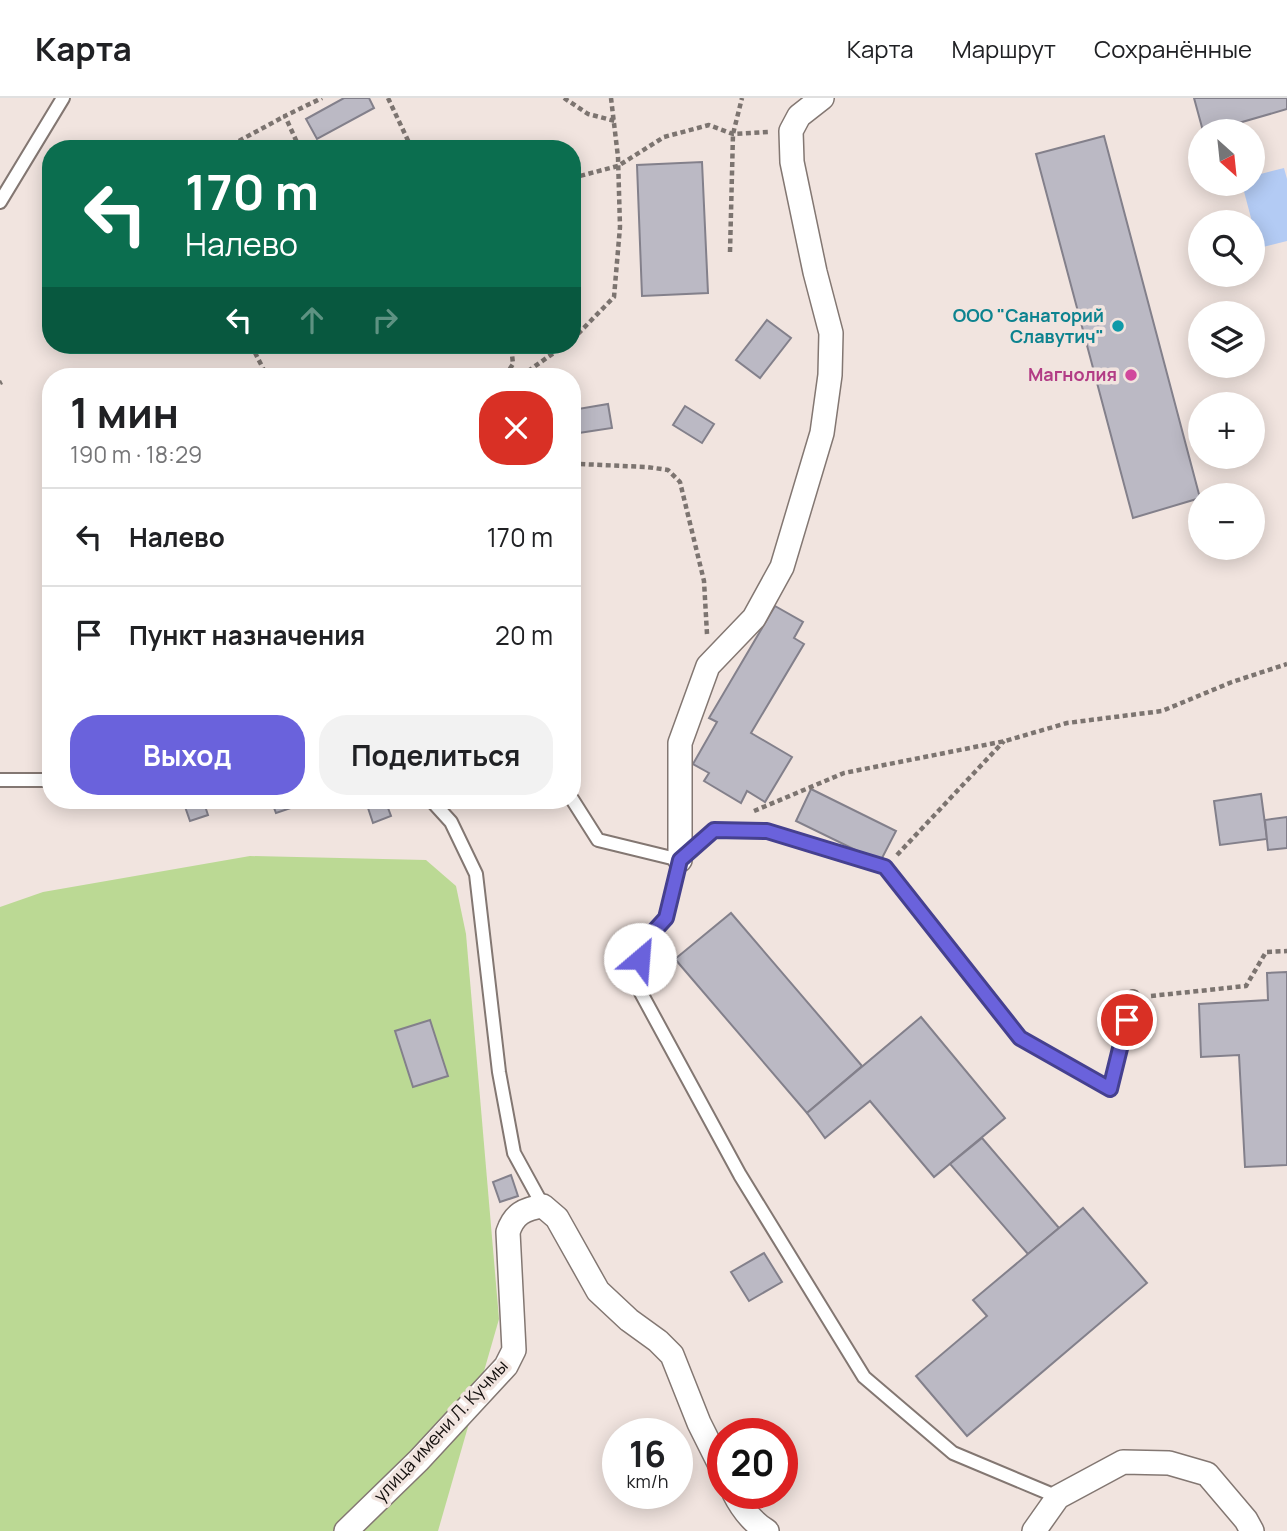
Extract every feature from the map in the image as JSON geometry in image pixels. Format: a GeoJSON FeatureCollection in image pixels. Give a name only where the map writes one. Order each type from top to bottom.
{"type":"FeatureCollection","features":[{"type":"Feature","properties":{"kind":"street"},"geometry":{"type":"LineString","coordinates":[[680,860],[680,743],[708,666],[754,618],[782,567],[822,433],[830,375],[831,333],[792,162],[791,131],[799,116],[822,98]]}},
{"type":"Feature","properties":{"kind":"street"},"geometry":{"type":"LineString","coordinates":[[543,1206],[557,1218],[598,1291],[672,1355],[707,1439]]}},
{"type":"Feature","properties":{"kind":"street","name":"улица имени Л. Кучмы"},"geometry":{"type":"LineString","coordinates":[[346,1531],[419,1460],[506,1366],[514,1350],[508,1232],[513,1218],[528,1208],[543,1206]]}},
{"type":"Feature","properties":{"kind":"street"},"geometry":{"type":"LineString","coordinates":[[1034,1531],[1058,1497],[1123,1462],[1169,1463],[1207,1474],[1246,1520],[1252,1531]]}},
{"type":"Feature","properties":{"kind":"street"},"geometry":{"type":"LineString","coordinates":[[743,1509],[755,1524],[768,1531]]}},
{"type":"Feature","properties":{"kind":"lane"},"geometry":{"type":"LineString","coordinates":[[0,202],[63,98]]}},
{"type":"Feature","properties":{"kind":"lane"},"geometry":{"type":"LineString","coordinates":[[0,780],[42,780]]}},
{"type":"Feature","properties":{"kind":"lane"},"geometry":{"type":"LineString","coordinates":[[439,809],[451,822],[476,874],[499,1072],[514,1153],[543,1206]]}},
{"type":"Feature","properties":{"kind":"lane"},"geometry":{"type":"LineString","coordinates":[[578,809],[598,840],[680,860]]}},
{"type":"Feature","properties":{"kind":"lane"},"geometry":{"type":"LineString","coordinates":[[1058,1497],[953,1453],[864,1377],[740,1175],[634,980],[647,939],[666,918],[680,860],[714,830],[767,831],[885,867],[1020,1038],[1110,1089],[1133,998]]}},
{"type":"Feature","properties":{"kind":"path"},"geometry":{"type":"LineString","coordinates":[[241,140],[322,98]]}},
{"type":"Feature","properties":{"kind":"path"},"geometry":{"type":"LineString","coordinates":[[388,98],[408,140]]}},
{"type":"Feature","properties":{"kind":"path"},"geometry":{"type":"LineString","coordinates":[[564,98],[588,114],[615,121]]}},
{"type":"Feature","properties":{"kind":"path"},"geometry":{"type":"LineString","coordinates":[[581,331],[614,297],[620,227],[615,121],[611,98]]}},
{"type":"Feature","properties":{"kind":"path"},"geometry":{"type":"LineString","coordinates":[[730,252],[733,134],[741,98]]}},
{"type":"Feature","properties":{"kind":"path"},"geometry":{"type":"LineString","coordinates":[[285,116],[296,140]]}},
{"type":"Feature","properties":{"kind":"path"},"geometry":{"type":"LineString","coordinates":[[581,176],[618,166],[664,137],[709,125],[733,134],[791,131]]}},
{"type":"Feature","properties":{"kind":"path"},"geometry":{"type":"LineString","coordinates":[[532,368],[552,354]]}},
{"type":"Feature","properties":{"kind":"path"},"geometry":{"type":"LineString","coordinates":[[581,464],[668,470],[680,482],[704,581],[708,666]]}},
{"type":"Feature","properties":{"kind":"path"},"geometry":{"type":"LineString","coordinates":[[751,812],[844,772],[1004,741],[1067,723],[1162,711],[1232,682],[1287,664]]}},
{"type":"Feature","properties":{"kind":"path"},"geometry":{"type":"LineString","coordinates":[[885,867],[1004,741]]}},
{"type":"Feature","properties":{"kind":"path"},"geometry":{"type":"LineString","coordinates":[[1133,998],[1246,986],[1266,952],[1287,951]]}},
{"type":"Feature","properties":{"kind":"green space"},"geometry":{"type":"Polygon","coordinates":[[[250,856],[426,860],[456,886],[466,934],[499,1319],[438,1531],[0,1531],[0,907],[43,892],[250,856]]]}},
{"type":"Feature","properties":{"kind":"water"},"geometry":{"type":"Polygon","coordinates":[[[1284,168],[1287,179],[1287,241],[1265,246],[1265,210],[1249,210],[1245,196],[1265,196],[1265,173],[1284,168]]]}},
{"type":"Feature","properties":{"kind":"building"},"geometry":{"type":"Polygon","coordinates":[[[344,98],[369,98],[374,108],[317,139],[306,119],[344,98]]]}},
{"type":"Feature","properties":{"kind":"building"},"geometry":{"type":"Polygon","coordinates":[[[1194,98],[1287,98],[1287,109],[1252,119],[1200,119],[1194,98]]]}},
{"type":"Feature","properties":{"kind":"building","name":"ООО \"Санаторий Славутич\""},"geometry":{"type":"Polygon","coordinates":[[[1104,136],[1188,453],[1188,469],[1192,469],[1196,483],[1188,483],[1188,502],[1133,518],[1036,154],[1104,136]]]}},
{"type":"Feature","properties":{"kind":"building"},"geometry":{"type":"Polygon","coordinates":[[[702,162],[708,293],[642,296],[637,165],[702,162]]]}},
{"type":"Feature","properties":{"kind":"building"},"geometry":{"type":"Polygon","coordinates":[[[767,320],[791,338],[760,378],[736,360],[767,320]]]}},
{"type":"Feature","properties":{"kind":"building"},"geometry":{"type":"Polygon","coordinates":[[[608,404],[612,428],[581,433],[581,408],[608,404]]]}},
{"type":"Feature","properties":{"kind":"building"},"geometry":{"type":"Polygon","coordinates":[[[685,406],[714,424],[702,443],[673,425],[685,406]]]}},
{"type":"Feature","properties":{"kind":"building"},"geometry":{"type":"Polygon","coordinates":[[[775,606],[803,622],[794,638],[804,644],[751,733],[792,757],[765,802],[747,791],[741,803],[704,781],[709,773],[693,764],[717,722],[709,718],[775,606]]]}},
{"type":"Feature","properties":{"kind":"building"},"geometry":{"type":"Polygon","coordinates":[[[811,789],[896,831],[880,862],[796,821],[811,789]]]}},
{"type":"Feature","properties":{"kind":"building"},"geometry":{"type":"Polygon","coordinates":[[[1261,794],[1267,839],[1220,845],[1214,801],[1261,794]]]}},
{"type":"Feature","properties":{"kind":"building"},"geometry":{"type":"Polygon","coordinates":[[[186,809],[206,809],[208,815],[190,821],[186,809]]]}},
{"type":"Feature","properties":{"kind":"building"},"geometry":{"type":"Polygon","coordinates":[[[368,809],[388,809],[391,816],[373,823],[368,809]]]}},
{"type":"Feature","properties":{"kind":"building"},"geometry":{"type":"Polygon","coordinates":[[[1287,817],[1287,848],[1268,850],[1265,820],[1287,817]]]}},
{"type":"Feature","properties":{"kind":"building"},"geometry":{"type":"Polygon","coordinates":[[[731,913],[862,1066],[807,1113],[675,959],[731,913]]]}},
{"type":"Feature","properties":{"kind":"building"},"geometry":{"type":"Polygon","coordinates":[[[1287,972],[1287,1165],[1245,1167],[1239,1055],[1201,1057],[1199,1004],[1268,1000],[1267,973],[1287,972]]]}},
{"type":"Feature","properties":{"kind":"building"},"geometry":{"type":"Polygon","coordinates":[[[921,1017],[1005,1118],[934,1177],[870,1101],[825,1138],[807,1113],[921,1017]]]}},
{"type":"Feature","properties":{"kind":"building"},"geometry":{"type":"Polygon","coordinates":[[[430,1020],[448,1076],[413,1087],[395,1031],[430,1020]]]}},
{"type":"Feature","properties":{"kind":"building"},"geometry":{"type":"Polygon","coordinates":[[[982,1138],[1059,1228],[1028,1254],[950,1164],[982,1138]]]}},
{"type":"Feature","properties":{"kind":"building"},"geometry":{"type":"Polygon","coordinates":[[[511,1175],[518,1196],[500,1202],[493,1182],[511,1175]]]}},
{"type":"Feature","properties":{"kind":"building"},"geometry":{"type":"Polygon","coordinates":[[[1083,1208],[1147,1283],[967,1436],[916,1376],[987,1316],[973,1300],[1083,1208]]]}},
{"type":"Feature","properties":{"kind":"building"},"geometry":{"type":"Polygon","coordinates":[[[764,1253],[782,1282],[749,1301],[731,1272],[764,1253]]]}},
{"type":"Feature","properties":{"kind":"place","name":"ООО \"Санаторий Славутич\""},"geometry":{"type":"Point","coordinates":[1118,326]}},
{"type":"Feature","properties":{"kind":"place","name":"Магнолия"},"geometry":{"type":"Point","coordinates":[1131,375]}},
{"type":"Feature","properties":{"kind":"route"},"geometry":{"type":"LineString","coordinates":[[640,959],[647,939],[666,918],[680,860],[714,830],[767,831],[885,867],[1020,1038],[1110,1089],[1127,1020]]}}]}
